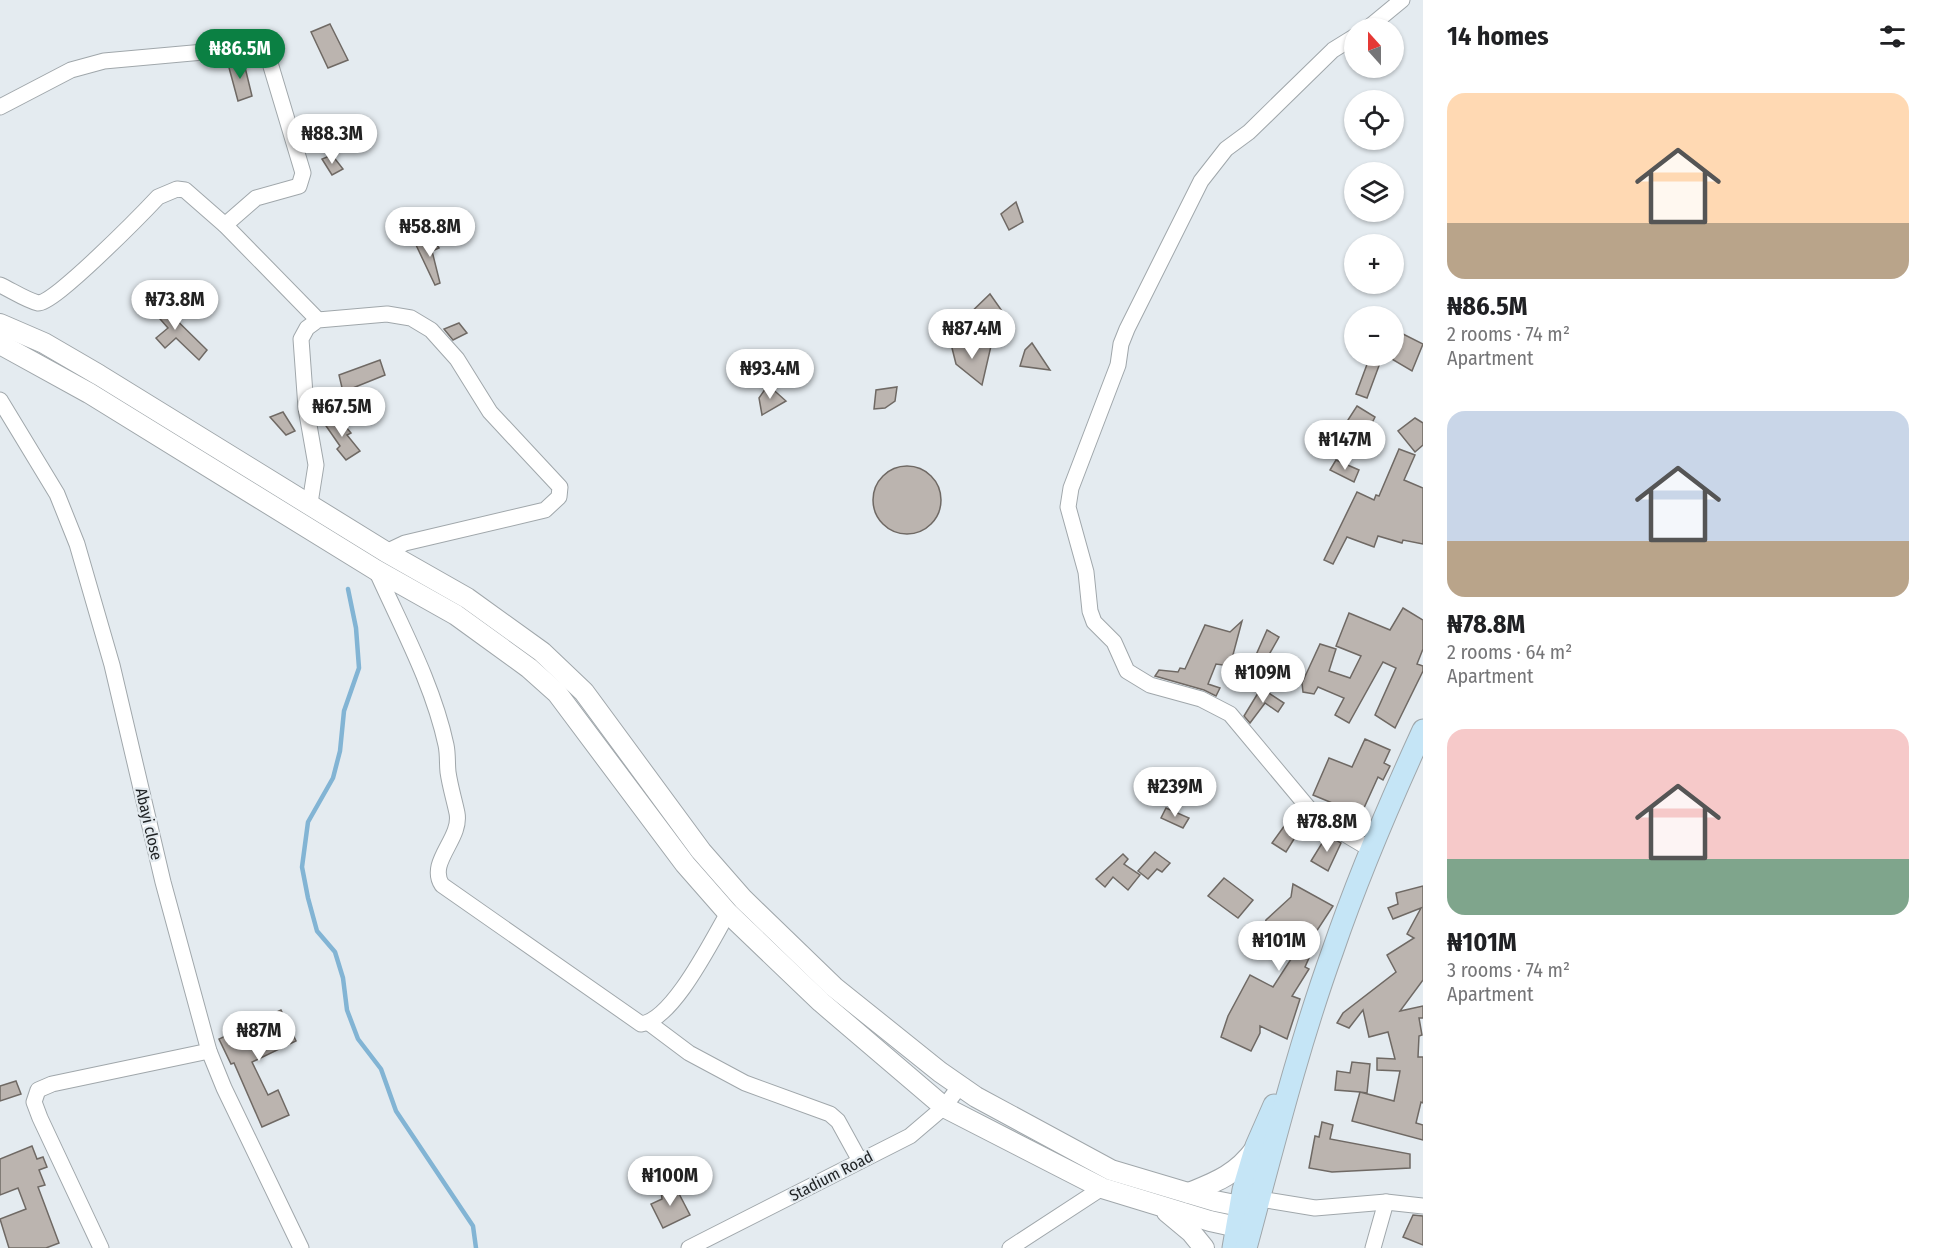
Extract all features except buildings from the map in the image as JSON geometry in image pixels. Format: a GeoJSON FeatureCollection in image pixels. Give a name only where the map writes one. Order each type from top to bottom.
{"type":"FeatureCollection","features":[{"type":"Feature","properties":{"kind":"main road"},"geometry":{"type":"LineString","coordinates":[[1233,1248],[1249,1220],[1304,1036],[1370,849],[1423,730]]}},
{"type":"Feature","properties":{"kind":"main road"},"geometry":{"type":"LineString","coordinates":[[1249,1220],[1256,1146],[1304,1036]]}},
{"type":"Feature","properties":{"kind":"street"},"geometry":{"type":"LineString","coordinates":[[1380,18],[1402,0]]}},
{"type":"Feature","properties":{"kind":"street"},"geometry":{"type":"LineString","coordinates":[[1344,43],[1333,50],[1250,132],[1226,149],[1201,181],[1127,329],[1121,344],[1118,364],[1071,488],[1068,507],[1086,572],[1090,611],[1094,622],[1114,642],[1127,671],[1150,685],[1201,699],[1230,714],[1310,811],[1370,849]]}},
{"type":"Feature","properties":{"kind":"street"},"geometry":{"type":"LineString","coordinates":[[0,107],[71,70],[104,61],[259,47],[267,53],[303,173],[303,180],[295,188],[256,198],[225,225]]}},
{"type":"Feature","properties":{"kind":"street"},"geometry":{"type":"LineString","coordinates":[[0,285],[38,303],[45,301],[68,284],[158,197],[177,189],[185,190],[225,225],[318,320]]}},
{"type":"Feature","properties":{"kind":"street"},"geometry":{"type":"LineString","coordinates":[[310,503],[316,465],[306,408],[301,339],[307,328],[318,320],[387,314],[411,318],[431,330],[457,360],[490,412],[512,439],[540,464],[560,487],[559,497],[545,510],[405,543],[386,552]]}},
{"type":"Feature","properties":{"kind":"street"},"geometry":{"type":"LineString","coordinates":[[0,324],[63,354],[310,503],[386,552],[467,598],[542,652],[572,680],[612,728],[701,851],[743,899],[834,987],[960,1086],[1111,1170],[1189,1193],[1249,1220]]}},
{"type":"Feature","properties":{"kind":"street"},"geometry":{"type":"LineString","coordinates":[[0,344],[89,393],[376,570],[456,615],[529,668],[557,693],[685,864],[728,913],[821,1002],[944,1107],[1102,1188],[1158,1204],[1249,1220],[1315,1208],[1386,1202],[1423,1206]]}},
{"type":"Feature","properties":{"kind":"street","name":"Abayi close"},"geometry":{"type":"LineString","coordinates":[[0,400],[57,494],[77,544],[112,665],[163,882],[209,1051],[297,1247]]}},
{"type":"Feature","properties":{"kind":"street"},"geometry":{"type":"LineString","coordinates":[[376,570],[432,700],[446,744],[457,826],[437,868],[438,880],[442,885],[634,1022],[649,1023],[689,1053],[745,1083],[830,1114],[838,1121],[860,1161]]}},
{"type":"Feature","properties":{"kind":"street"},"geometry":{"type":"LineString","coordinates":[[649,1023],[658,1017],[681,989],[728,913]]}},
{"type":"Feature","properties":{"kind":"street"},"geometry":{"type":"LineString","coordinates":[[101,1248],[40,1118],[34,1102],[38,1090],[52,1084],[209,1051]]}},
{"type":"Feature","properties":{"kind":"street","name":"Stadium Road"},"geometry":{"type":"LineString","coordinates":[[689,1248],[910,1136],[944,1107],[960,1086]]}},
{"type":"Feature","properties":{"kind":"street"},"geometry":{"type":"LineString","coordinates":[[1189,1193],[1230,1176],[1244,1164],[1256,1146]]}},
{"type":"Feature","properties":{"kind":"street"},"geometry":{"type":"LineString","coordinates":[[1010,1248],[1102,1188]]}},
{"type":"Feature","properties":{"kind":"street"},"geometry":{"type":"LineString","coordinates":[[1373,1248],[1386,1202]]}},
{"type":"Feature","properties":{"kind":"street"},"geometry":{"type":"LineString","coordinates":[[1158,1204],[1191,1232],[1204,1248]]}},
{"type":"Feature","properties":{"kind":"waterway"},"geometry":{"type":"LineString","coordinates":[[348,589],[356,628],[359,668],[344,711],[340,751],[333,778],[308,822],[302,867],[308,898],[317,931],[335,952],[343,978],[347,1010],[358,1039],[381,1069],[396,1111],[473,1226],[476,1248]]}}]}
